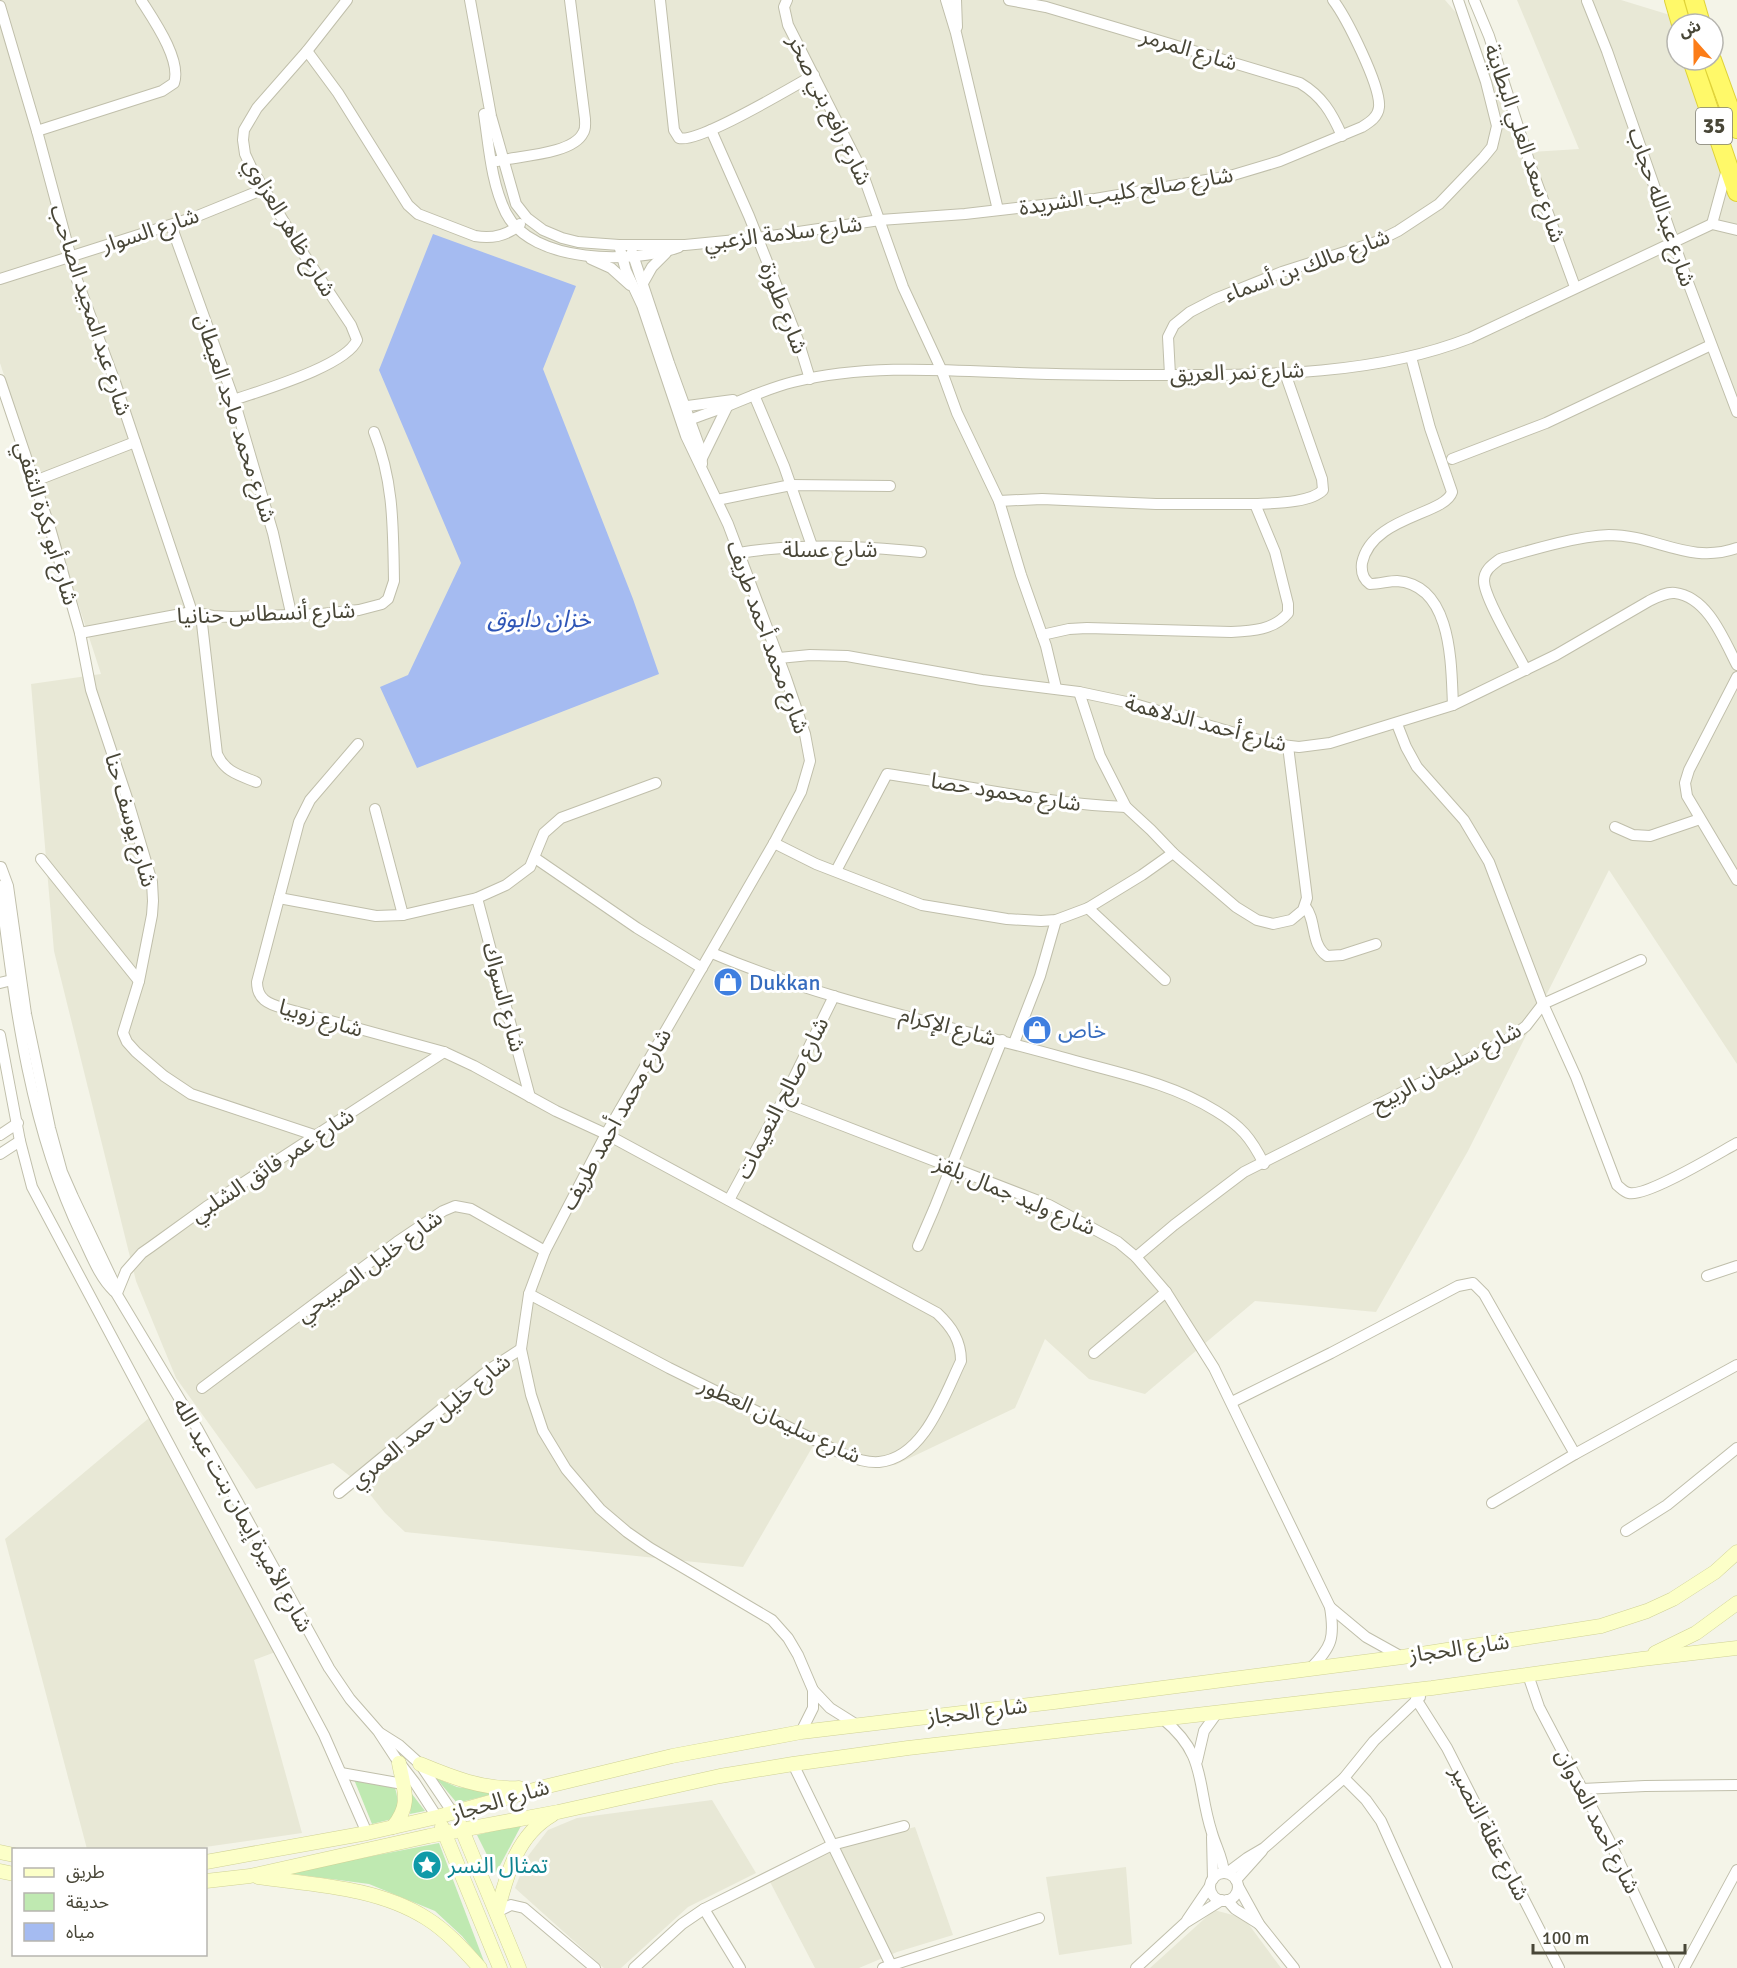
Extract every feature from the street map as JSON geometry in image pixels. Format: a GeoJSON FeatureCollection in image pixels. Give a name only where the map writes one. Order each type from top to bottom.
{"type":"FeatureCollection","features":[{"type":"Feature","properties":{"kind":"highway","name":"35"},"geometry":{"type":"LineString","coordinates":[[1696,72],[1737,192]]}},
{"type":"Feature","properties":{"kind":"highway","name":"35"},"geometry":{"type":"LineString","coordinates":[[1716,72],[1737,129]]}},
{"type":"Feature","properties":{"kind":"main road","name":"شارع الحجاز"},"geometry":{"type":"LineString","coordinates":[[207,1862],[367,1833],[672,1756],[801,1732],[1402,1657],[1601,1626],[1660,1606],[1686,1592],[1715,1572],[1737,1552]]}},
{"type":"Feature","properties":{"kind":"main road","name":"شارع الحجاز"},"geometry":{"type":"LineString","coordinates":[[1642,1659],[1696,1633],[1737,1603]]}},
{"type":"Feature","properties":{"kind":"main road","name":"شارع الحجاز"},"geometry":{"type":"LineString","coordinates":[[207,1881],[250,1876],[720,1776],[793,1764],[908,1748],[1432,1688],[1737,1648]]}},
{"type":"Feature","properties":{"kind":"main road"},"geometry":{"type":"LineString","coordinates":[[393,1827],[403,1813],[405,1803],[399,1763]]}},
{"type":"Feature","properties":{"kind":"main road"},"geometry":{"type":"LineString","coordinates":[[420,1764],[452,1777],[502,1788],[548,1786]]}},
{"type":"Feature","properties":{"kind":"main road"},"geometry":{"type":"LineString","coordinates":[[497,1912],[507,1876],[520,1845],[530,1831],[543,1820],[558,1812]]}},
{"type":"Feature","properties":{"kind":"main road"},"geometry":{"type":"LineString","coordinates":[[453,1813],[464,1831],[519,1968]]}},
{"type":"Feature","properties":{"kind":"main road"},"geometry":{"type":"LineString","coordinates":[[437,1817],[500,1968]]}},
{"type":"Feature","properties":{"kind":"main road"},"geometry":{"type":"LineString","coordinates":[[250,1876],[353,1891],[393,1902],[426,1917],[480,1968]]}},
{"type":"Feature","properties":{"kind":"street"},"geometry":{"type":"LineString","coordinates":[[37,131],[162,91],[174,83],[176,73],[172,57],[141,0]]}},
{"type":"Feature","properties":{"kind":"street","name":"شارع ظاهر العزاوي"},"geometry":{"type":"LineString","coordinates":[[234,400],[333,362],[349,352],[357,340],[351,325],[264,189],[245,154],[243,140],[244,130],[257,108],[307,51],[347,0]]}},
{"type":"Feature","properties":{"kind":"street","name":"شارع سلامة الزعبي"},"geometry":{"type":"LineString","coordinates":[[470,0],[503,205],[516,228],[538,243],[577,253],[669,251],[685,245]]}},
{"type":"Feature","properties":{"kind":"street"},"geometry":{"type":"LineString","coordinates":[[497,161],[560,149],[579,140],[584,132],[585,119],[570,0]]}},
{"type":"Feature","properties":{"kind":"street"},"geometry":{"type":"LineString","coordinates":[[660,0],[676,135],[679,138],[688,139],[711,130],[814,75]]}},
{"type":"Feature","properties":{"kind":"street","name":"شارع رافع بني صخر"},"geometry":{"type":"LineString","coordinates":[[787,0],[784,7],[788,25],[861,169],[903,286],[957,413],[999,501],[1042,635],[1056,688]]}},
{"type":"Feature","properties":{"kind":"street"},"geometry":{"type":"LineString","coordinates":[[946,0],[998,210]]}},
{"type":"Feature","properties":{"kind":"street"},"geometry":{"type":"LineString","coordinates":[[956,0],[956,33]]}},
{"type":"Feature","properties":{"kind":"street","name":"شارع المرمر"},"geometry":{"type":"LineString","coordinates":[[1009,0],[1046,4],[1300,83],[1321,99],[1342,136]]}},
{"type":"Feature","properties":{"kind":"street","name":"شارع صالح كليب الشريدة"},"geometry":{"type":"LineString","coordinates":[[880,220],[1085,201],[1230,176],[1280,161],[1342,136],[1374,119],[1378,111],[1378,99],[1374,83],[1343,15],[1333,0]]}},
{"type":"Feature","properties":{"kind":"street","name":"شارع مالك بن أسماء"},"geometry":{"type":"LineString","coordinates":[[1170,375],[1168,337],[1174,325],[1190,312],[1215,299],[1282,272],[1376,242],[1398,231],[1439,204],[1492,147],[1497,126],[1486,82],[1458,0]]}},
{"type":"Feature","properties":{"kind":"street","name":"شارع سعد العلي البطاينة"},"geometry":{"type":"LineString","coordinates":[[1474,0],[1489,36],[1531,166],[1575,287]]}},
{"type":"Feature","properties":{"kind":"street","name":"شارع عبدالله حجاب"},"geometry":{"type":"LineString","coordinates":[[1587,1],[1737,412]]}},
{"type":"Feature","properties":{"kind":"street","name":"شارع عبد المجيد الصاحب"},"geometry":{"type":"LineString","coordinates":[[0,6],[37,131],[77,280],[197,613],[217,754],[222,765],[232,773],[256,782]]}},
{"type":"Feature","properties":{"kind":"street"},"geometry":{"type":"LineString","coordinates":[[307,51],[338,93],[400,192],[418,214],[485,238],[503,235],[516,228],[527,218]]}},
{"type":"Feature","properties":{"kind":"street","name":"شارع طلوزة"},"geometry":{"type":"LineString","coordinates":[[711,130],[798,340],[810,379]]}},
{"type":"Feature","properties":{"kind":"street","name":"شارع سلامة الزعبي"},"geometry":{"type":"LineString","coordinates":[[497,161],[516,204],[527,218],[543,230],[562,238],[596,244],[619,245],[628,253],[757,238],[880,220]]}},
{"type":"Feature","properties":{"kind":"street"},"geometry":{"type":"LineString","coordinates":[[1728,166],[1712,224],[1737,230]]}},
{"type":"Feature","properties":{"kind":"street","name":"شارع السوار"},"geometry":{"type":"LineString","coordinates":[[0,279],[171,225],[264,189]]}},
{"type":"Feature","properties":{"kind":"street","name":"شارع نمر العريق"},"geometry":{"type":"LineString","coordinates":[[686,421],[793,382],[843,374],[940,369],[1018,373],[1170,375],[1285,373],[1411,357],[1442,349],[1470,338],[1712,224]]}},
{"type":"Feature","properties":{"kind":"street","name":"شارع محمد ماجد العيطان"},"geometry":{"type":"LineString","coordinates":[[171,225],[234,400],[273,533],[291,613]]}},
{"type":"Feature","properties":{"kind":"street"},"geometry":{"type":"LineString","coordinates":[[577,253],[611,268],[638,286],[652,267],[669,251]]}},
{"type":"Feature","properties":{"kind":"street","name":"شارع محمد أحمد طريف"},"geometry":{"type":"LineString","coordinates":[[628,253],[638,286],[669,363],[686,421],[702,458],[702,470]]}},
{"type":"Feature","properties":{"kind":"street"},"geometry":{"type":"LineString","coordinates":[[1452,459],[1546,423],[1712,345]]}},
{"type":"Feature","properties":{"kind":"street"},"geometry":{"type":"LineString","coordinates":[[1411,357],[1430,428],[1452,492],[1450,497],[1438,505],[1382,533],[1368,550],[1362,566],[1365,579],[1370,584],[1397,581],[1409,584],[1427,595],[1433,602],[1440,615],[1448,641],[1453,705]]}},
{"type":"Feature","properties":{"kind":"street"},"geometry":{"type":"LineString","coordinates":[[999,501],[1255,504],[1315,496],[1323,490],[1322,479],[1285,373]]}},
{"type":"Feature","properties":{"kind":"street","name":"شارع أبو بكرة الثقفي"},"geometry":{"type":"LineString","coordinates":[[0,380],[35,481],[80,633]]}},
{"type":"Feature","properties":{"kind":"street"},"geometry":{"type":"LineString","coordinates":[[754,395],[791,485],[812,546]]}},
{"type":"Feature","properties":{"kind":"street"},"geometry":{"type":"LineString","coordinates":[[702,458],[732,403]]}},
{"type":"Feature","properties":{"kind":"street","name":"شارع نمر العريق"},"geometry":{"type":"LineString","coordinates":[[681,407],[732,403]]}},
{"type":"Feature","properties":{"kind":"street","name":"شارع محمد أحمد طريف"},"geometry":{"type":"LineString","coordinates":[[686,421],[693,453],[717,500],[779,658],[805,734],[810,761],[801,792],[774,843],[606,1134],[545,1251],[529,1294],[521,1349],[531,1395],[543,1431],[566,1469],[583,1490],[600,1509],[627,1532],[692,1574],[771,1620],[793,1646],[813,1690],[830,1708],[856,1725]]}},
{"type":"Feature","properties":{"kind":"street","name":"شارع أنسطاس حنانيا"},"geometry":{"type":"LineString","coordinates":[[80,633],[197,613],[231,617],[291,613],[321,614],[360,610],[382,604],[388,599],[394,581],[393,507],[385,461],[374,432]]}},
{"type":"Feature","properties":{"kind":"street"},"geometry":{"type":"LineString","coordinates":[[35,481],[135,442]]}},
{"type":"Feature","properties":{"kind":"street"},"geometry":{"type":"LineString","coordinates":[[717,500],[791,485],[890,486]]}},
{"type":"Feature","properties":{"kind":"street"},"geometry":{"type":"LineString","coordinates":[[1042,635],[1087,628],[1253,631],[1277,623],[1288,613],[1288,604],[1275,552],[1255,504]]}},
{"type":"Feature","properties":{"kind":"street"},"geometry":{"type":"LineString","coordinates":[[1526,670],[1491,603],[1484,581],[1485,573],[1490,566],[1500,559],[1576,540],[1609,536],[1638,539],[1702,555],[1728,552],[1737,548]]}},
{"type":"Feature","properties":{"kind":"street","name":"شارع عسلة"},"geometry":{"type":"LineString","coordinates":[[739,553],[770,548],[812,546],[882,548],[921,552]]}},
{"type":"Feature","properties":{"kind":"street","name":"شارع أحمد الدلاهمة"},"geometry":{"type":"LineString","coordinates":[[779,658],[828,654],[981,680],[1056,688],[1131,703],[1266,742],[1299,747],[1330,743],[1453,705],[1526,670],[1661,595],[1676,593],[1690,598],[1704,609],[1737,665]]}},
{"type":"Feature","properties":{"kind":"street","name":"شارع يوسف حنا"},"geometry":{"type":"LineString","coordinates":[[80,633],[91,690],[152,882],[152,915],[139,981],[123,1033],[127,1042],[164,1076],[191,1094],[317,1136]]}},
{"type":"Feature","properties":{"kind":"street"},"geometry":{"type":"LineString","coordinates":[[1737,677],[1686,776],[1687,796],[1737,880]]}},
{"type":"Feature","properties":{"kind":"street"},"geometry":{"type":"LineString","coordinates":[[1079,692],[1100,756],[1126,807],[1173,853],[1236,907],[1257,920],[1273,924],[1283,923],[1297,916],[1305,906]]}},
{"type":"Feature","properties":{"kind":"street","name":"شارع سليمان الربيح"},"geometry":{"type":"LineString","coordinates":[[1136,1257],[1152,1242],[1244,1172],[1264,1164],[1314,1136],[1512,1037],[1526,1026],[1543,1004],[1489,862],[1464,820],[1417,767],[1397,723]]}},
{"type":"Feature","properties":{"kind":"street","name":"شارع زوبيا"},"geometry":{"type":"LineString","coordinates":[[358,744],[303,811],[257,982],[259,995],[264,1001],[283,1008],[444,1052],[606,1134]]}},
{"type":"Feature","properties":{"kind":"street"},"geometry":{"type":"LineString","coordinates":[[1288,746],[1306,886],[1305,906],[1311,918],[1320,951],[1327,957],[1342,955],[1376,944]]}},
{"type":"Feature","properties":{"kind":"street","name":"شارع محمود حصا"},"geometry":{"type":"LineString","coordinates":[[836,871],[887,774],[1056,800],[1126,807]]}},
{"type":"Feature","properties":{"kind":"street"},"geometry":{"type":"LineString","coordinates":[[279,898],[362,915],[403,915],[477,898],[518,878],[530,867],[544,833],[561,818],[656,783]]}},
{"type":"Feature","properties":{"kind":"street"},"geometry":{"type":"LineString","coordinates":[[375,809],[403,915]]}},
{"type":"Feature","properties":{"kind":"street"},"geometry":{"type":"LineString","coordinates":[[1615,827],[1633,835],[1650,836],[1700,819]]}},
{"type":"Feature","properties":{"kind":"street"},"geometry":{"type":"LineString","coordinates":[[774,843],[797,855],[904,899],[934,908],[1016,920],[1056,920],[1088,908],[1173,853]]}},
{"type":"Feature","properties":{"kind":"street"},"geometry":{"type":"LineString","coordinates":[[535,858],[637,928],[702,968]]}},
{"type":"Feature","properties":{"kind":"street"},"geometry":{"type":"LineString","coordinates":[[41,859],[139,981]]}},
{"type":"Feature","properties":{"kind":"street","name":"شارع الأميرة إيمان بنت عبد الله"},"geometry":{"type":"LineString","coordinates":[[0,867],[8,886],[28,1026],[50,1128],[66,1180],[113,1281],[116,1293]]}},
{"type":"Feature","properties":{"kind":"street","name":"شارع الأميرة إيمان بنت عبد الله"},"geometry":{"type":"LineString","coordinates":[[0,886],[12,980],[36,1108],[51,1163],[90,1252],[106,1282],[116,1293],[197,1428],[329,1668],[426,1797],[437,1817]]}},
{"type":"Feature","properties":{"kind":"street","name":"شارع السواك"},"geometry":{"type":"LineString","coordinates":[[477,898],[530,1097]]}},
{"type":"Feature","properties":{"kind":"street"},"geometry":{"type":"LineString","coordinates":[[1088,908],[1165,980]]}},
{"type":"Feature","properties":{"kind":"street"},"geometry":{"type":"LineString","coordinates":[[1014,1043],[1040,976],[1056,920]]}},
{"type":"Feature","properties":{"kind":"street","name":"شارع الإكرام"},"geometry":{"type":"LineString","coordinates":[[712,953],[775,978],[834,996],[1014,1043],[1161,1086],[1198,1101],[1241,1128],[1250,1137],[1264,1164]]}},
{"type":"Feature","properties":{"kind":"street"},"geometry":{"type":"LineString","coordinates":[[1641,960],[1543,1004],[1576,1077],[1617,1185],[1623,1191],[1630,1193],[1650,1189],[1737,1143]]}},
{"type":"Feature","properties":{"kind":"street"},"geometry":{"type":"LineString","coordinates":[[0,982],[12,980]]}},
{"type":"Feature","properties":{"kind":"street","name":"شارع صالح النعيمات"},"geometry":{"type":"LineString","coordinates":[[729,1200],[782,1102],[834,996]]}},
{"type":"Feature","properties":{"kind":"street"},"geometry":{"type":"LineString","coordinates":[[0,1035],[27,1173],[39,1201],[324,1735],[367,1833]]}},
{"type":"Feature","properties":{"kind":"street"},"geometry":{"type":"LineString","coordinates":[[918,1246],[1002,1040]]}},
{"type":"Feature","properties":{"kind":"street","name":"شارع عمر فائق الشلبي"},"geometry":{"type":"LineString","coordinates":[[116,1293],[126,1271],[142,1253],[206,1207],[444,1052]]}},
{"type":"Feature","properties":{"kind":"street","name":"شارع وليد جمال بلقز"},"geometry":{"type":"LineString","coordinates":[[782,1102],[1069,1215],[1118,1242],[1136,1257],[1166,1292],[1214,1368],[1330,1607],[1333,1625],[1331,1641],[1326,1652],[1310,1668]]}},
{"type":"Feature","properties":{"kind":"street"},"geometry":{"type":"LineString","coordinates":[[0,1135],[18,1123]]}},
{"type":"Feature","properties":{"kind":"street","name":"شارع سليمان العطور"},"geometry":{"type":"LineString","coordinates":[[529,1294],[669,1368],[849,1456],[868,1462],[890,1460],[907,1450],[922,1437],[961,1361],[961,1349],[953,1332],[937,1313],[606,1134]]}},
{"type":"Feature","properties":{"kind":"street"},"geometry":{"type":"LineString","coordinates":[[0,1154],[20,1141]]}},
{"type":"Feature","properties":{"kind":"street","name":"شارع خليل الصبيحي"},"geometry":{"type":"LineString","coordinates":[[202,1388],[398,1242],[448,1208],[464,1206],[471,1209],[545,1251]]}},
{"type":"Feature","properties":{"kind":"street"},"geometry":{"type":"LineString","coordinates":[[1707,1276],[1737,1266]]}},
{"type":"Feature","properties":{"kind":"street"},"geometry":{"type":"LineString","coordinates":[[1232,1402],[1458,1286],[1473,1283],[1484,1294],[1575,1454]]}},
{"type":"Feature","properties":{"kind":"street"},"geometry":{"type":"LineString","coordinates":[[1094,1353],[1166,1292]]}},
{"type":"Feature","properties":{"kind":"street","name":"شارع خليل حمد العمري"},"geometry":{"type":"LineString","coordinates":[[339,1493],[490,1369],[521,1349]]}},
{"type":"Feature","properties":{"kind":"street"},"geometry":{"type":"LineString","coordinates":[[1492,1503],[1575,1454],[1737,1365]]}},
{"type":"Feature","properties":{"kind":"street"},"geometry":{"type":"LineString","coordinates":[[1626,1531],[1666,1505],[1737,1448]]}},
{"type":"Feature","properties":{"kind":"street","name":"شارع وليد جمال بلقز"},"geometry":{"type":"LineString","coordinates":[[1330,1607],[1366,1637],[1402,1657]]}},
{"type":"Feature","properties":{"kind":"street","name":"شارع أحمد العدوان"},"geometry":{"type":"LineString","coordinates":[[1528,1675],[1539,1707],[1631,1885],[1669,1968]]}},
{"type":"Feature","properties":{"kind":"street"},"geometry":{"type":"LineString","coordinates":[[1185,1923],[1212,1882],[1264,1848],[1344,1778],[1374,1742],[1416,1699],[1432,1688]]}},
{"type":"Feature","properties":{"kind":"street"},"geometry":{"type":"LineString","coordinates":[[801,1732],[813,1708],[813,1690]]}},
{"type":"Feature","properties":{"kind":"street","name":"شارع عقلة النصير"},"geometry":{"type":"LineString","coordinates":[[1416,1699],[1447,1748],[1559,1968]]}},
{"type":"Feature","properties":{"kind":"street"},"geometry":{"type":"LineString","coordinates":[[1197,1761],[1204,1731],[1217,1713]]}},
{"type":"Feature","properties":{"kind":"street"},"geometry":{"type":"LineString","coordinates":[[1163,1719],[1178,1733],[1197,1761],[1212,1833],[1222,1856],[1226,1873],[1237,1883],[1259,1924],[1294,1968]]}},
{"type":"Feature","properties":{"kind":"street","name":"شارع الأميرة إيمان بنت عبد الله"},"geometry":{"type":"LineString","coordinates":[[378,1731],[399,1745],[420,1764],[453,1813]]}},
{"type":"Feature","properties":{"kind":"street"},"geometry":{"type":"LineString","coordinates":[[793,1764],[887,1966],[1039,1918]]}},
{"type":"Feature","properties":{"kind":"street"},"geometry":{"type":"LineString","coordinates":[[341,1773],[403,1784]]}},
{"type":"Feature","properties":{"kind":"street"},"geometry":{"type":"LineString","coordinates":[[1344,1778],[1366,1800],[1380,1821],[1447,1968]]}},
{"type":"Feature","properties":{"kind":"street"},"geometry":{"type":"LineString","coordinates":[[1582,1789],[1737,1785]]}},
{"type":"Feature","properties":{"kind":"street"},"geometry":{"type":"LineString","coordinates":[[634,1968],[682,1924],[704,1909],[832,1845],[904,1826]]}},
{"type":"Feature","properties":{"kind":"street"},"geometry":{"type":"LineString","coordinates":[[1212,1833],[1213,1895],[1259,1924]]}},
{"type":"Feature","properties":{"kind":"street"},"geometry":{"type":"LineString","coordinates":[[1136,1968],[1185,1923],[1236,1894],[1237,1883],[1264,1848]]}},
{"type":"Feature","properties":{"kind":"street"},"geometry":{"type":"LineString","coordinates":[[1684,1968],[1737,1870]]}},
{"type":"Feature","properties":{"kind":"street"},"geometry":{"type":"LineString","coordinates":[[497,1912],[511,1905],[524,1908],[595,1968]]}},
{"type":"Feature","properties":{"kind":"street"},"geometry":{"type":"LineString","coordinates":[[704,1909],[740,1968]]}},
{"type":"Feature","properties":{"kind":"shaded area"},"geometry":{"type":"Polygon","coordinates":[[[0,0],[1445,0],[1471,30],[1531,152],[1579,149],[1517,0],[1621,0],[1665,13],[1665,72],[1693,72],[1737,186],[1737,1064],[1609,870],[1468,1151],[1376,1312],[1255,1301],[1145,1394],[1089,1379],[1045,1339],[1015,1408],[895,1465],[817,1439],[743,1567],[405,1532],[385,1513],[364,1487],[333,1463],[256,1489],[176,1378],[136,1281],[54,951],[31,684],[101,674],[0,363],[0,0]]]}},
{"type":"Feature","properties":{"kind":"shaded area"},"geometry":{"type":"Polygon","coordinates":[[[149,1418],[278,1651],[254,1660],[302,1833],[198,1848],[87,1848],[5,1539],[149,1418]]]}},
{"type":"Feature","properties":{"kind":"shaded area"},"geometry":{"type":"Polygon","coordinates":[[[712,1800],[756,1873],[688,1907],[621,1968],[604,1968],[515,1888],[528,1856],[548,1830],[577,1818],[712,1800]]]}},
{"type":"Feature","properties":{"kind":"shaded area"},"geometry":{"type":"Polygon","coordinates":[[[915,1827],[953,1935],[897,1952],[859,1968],[815,1968],[769,1880],[845,1845],[915,1827]]]}},
{"type":"Feature","properties":{"kind":"shaded area"},"geometry":{"type":"Polygon","coordinates":[[[1126,1867],[1132,1944],[1059,1955],[1046,1877],[1126,1867]]]}},
{"type":"Feature","properties":{"kind":"shaded area"},"geometry":{"type":"Polygon","coordinates":[[[1214,1910],[1244,1918],[1281,1968],[1150,1968],[1214,1910]]]}},
{"type":"Feature","properties":{"kind":"green space"},"geometry":{"type":"Polygon","coordinates":[[[353,1777],[394,1784],[398,1802],[392,1819],[372,1824],[353,1777]]]}},
{"type":"Feature","properties":{"kind":"green space"},"geometry":{"type":"Polygon","coordinates":[[[436,1778],[457,1787],[497,1793],[457,1803],[436,1778]]]}},
{"type":"Feature","properties":{"kind":"green space"},"geometry":{"type":"Polygon","coordinates":[[[412,1794],[425,1811],[410,1814],[412,1794]]]}},
{"type":"Feature","properties":{"kind":"green space"},"geometry":{"type":"Polygon","coordinates":[[[522,1824],[496,1873],[477,1835],[522,1824]]]}},
{"type":"Feature","properties":{"kind":"green space"},"geometry":{"type":"Polygon","coordinates":[[[439,1843],[485,1964],[462,1936],[435,1911],[369,1884],[286,1873],[439,1843]]]}},
{"type":"Feature","properties":{"kind":"water","name":"خزان دابوق"},"geometry":{"type":"Polygon","coordinates":[[[433,234],[576,286],[543,369],[633,599],[659,674],[417,768],[380,687],[408,675],[461,563],[379,370],[433,234]]]}},
{"type":"Feature","properties":{"kind":"place","name":"Dukkan"},"geometry":{"type":"Point","coordinates":[728,982]}},
{"type":"Feature","properties":{"kind":"place","name":"خاص"},"geometry":{"type":"Point","coordinates":[1037,1030]}},
{"type":"Feature","properties":{"kind":"place","name":"تمثال النسر"},"geometry":{"type":"Point","coordinates":[427,1865]}}]}
